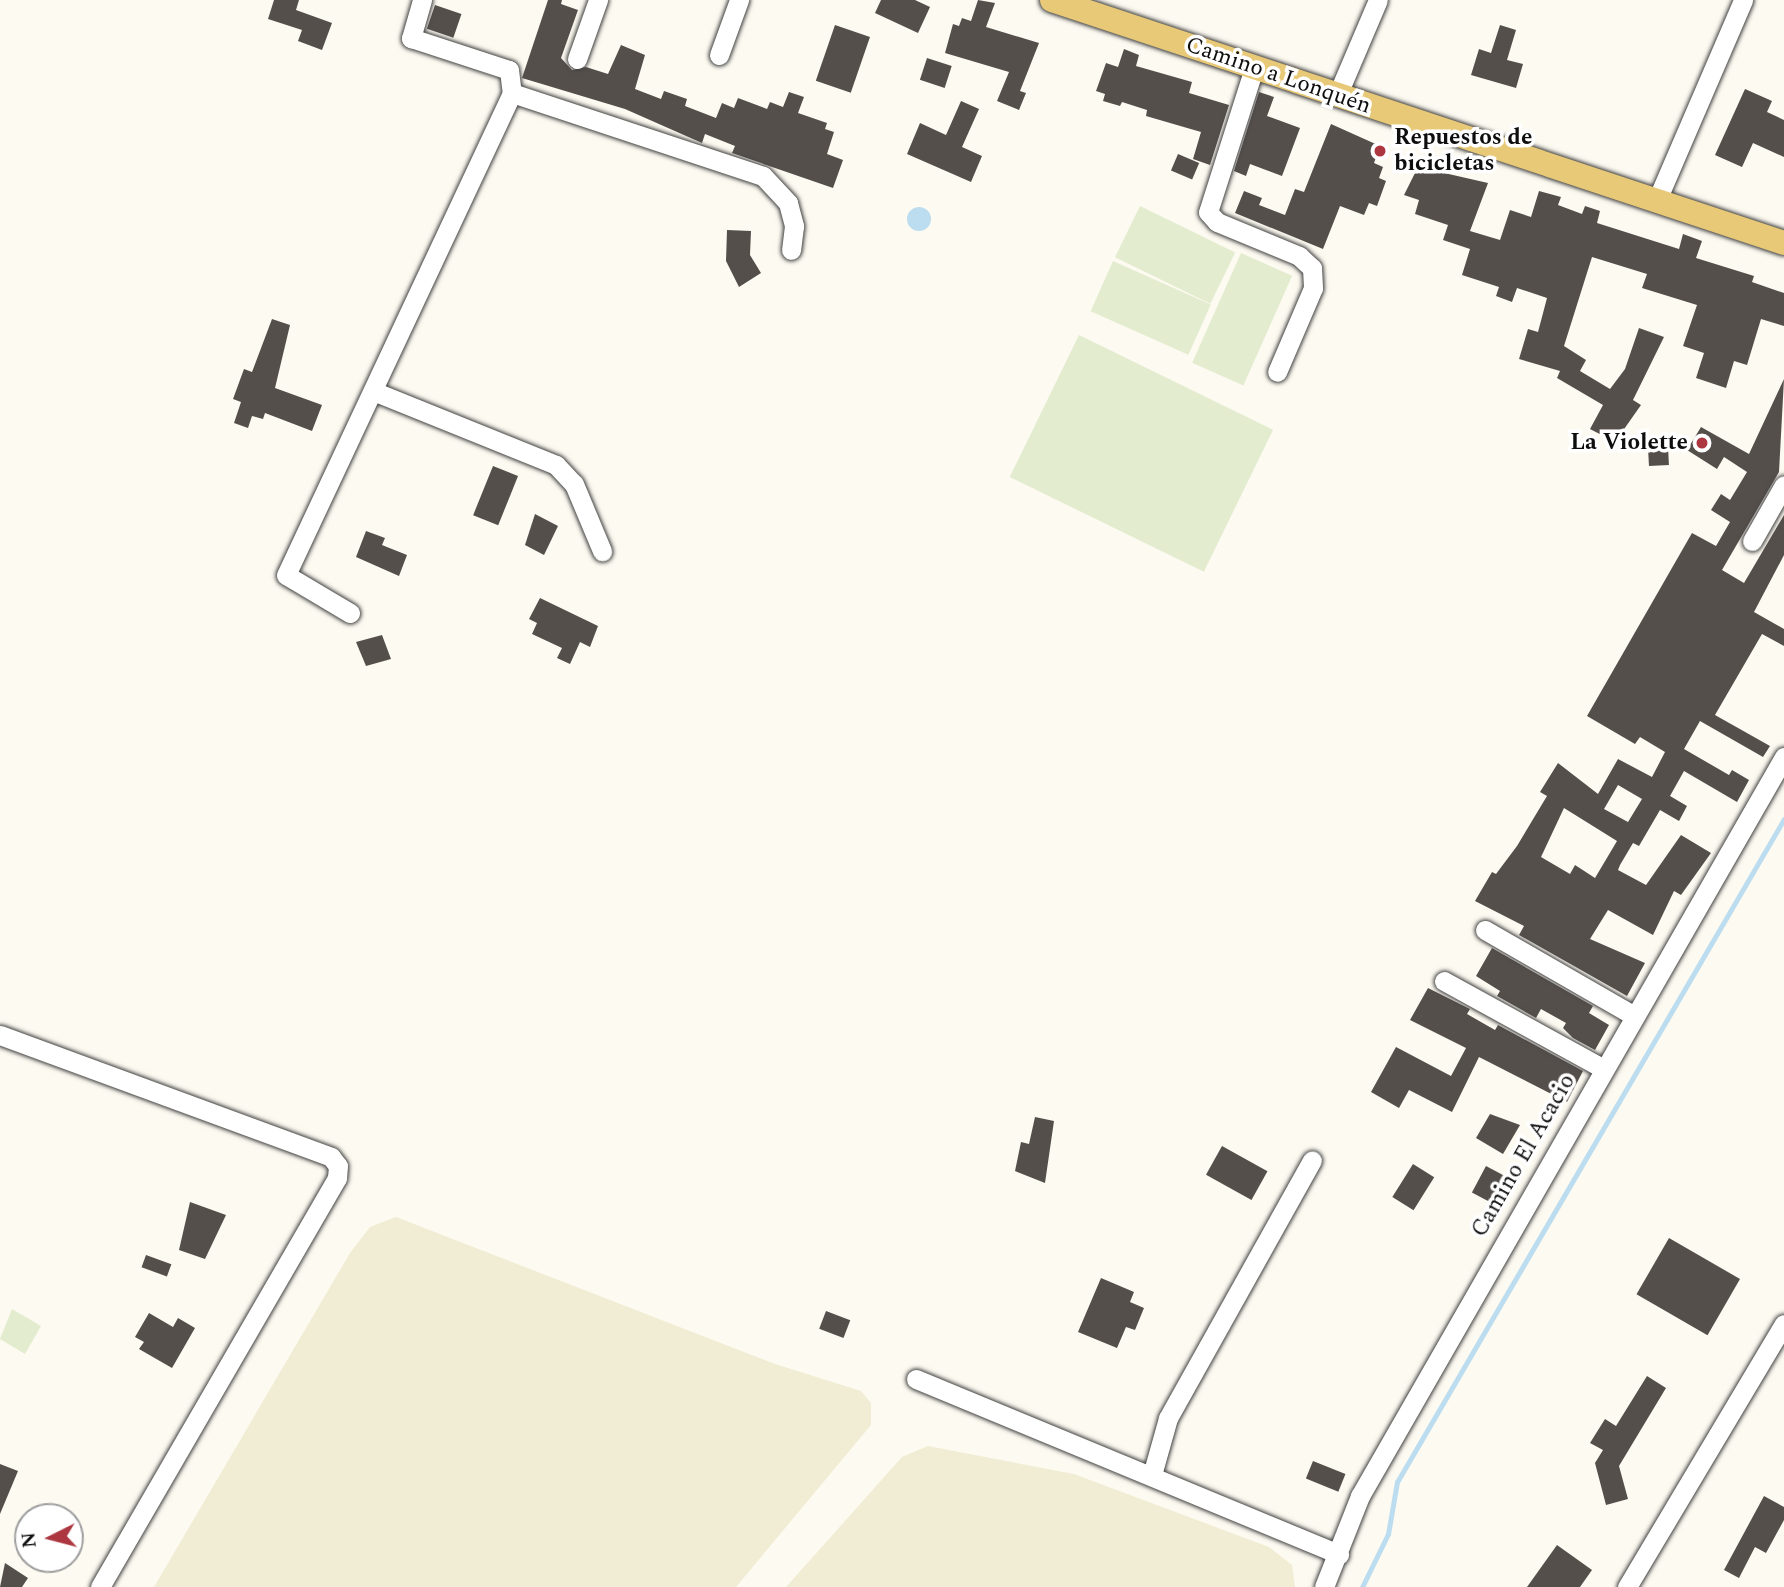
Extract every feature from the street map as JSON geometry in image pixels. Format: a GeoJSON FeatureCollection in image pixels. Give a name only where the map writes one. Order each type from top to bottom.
{"type":"FeatureCollection","features":[{"type":"Feature","properties":{"kind":"main road","name":"Camino a Lonquén"},"geometry":{"type":"LineString","coordinates":[[1052,0],[1784,243]]}},
{"type":"Feature","properties":{"kind":"street"},"geometry":{"type":"LineString","coordinates":[[351,613],[286,575],[512,93],[509,70],[411,38],[422,0]]}},
{"type":"Feature","properties":{"kind":"street"},"geometry":{"type":"LineString","coordinates":[[577,59],[597,0]]}},
{"type":"Feature","properties":{"kind":"street"},"geometry":{"type":"LineString","coordinates":[[719,55],[739,0]]}},
{"type":"Feature","properties":{"kind":"street"},"geometry":{"type":"LineString","coordinates":[[1337,96],[1378,0]]}},
{"type":"Feature","properties":{"kind":"street"},"geometry":{"type":"LineString","coordinates":[[1657,200],[1742,0]]}},
{"type":"Feature","properties":{"kind":"street"},"geometry":{"type":"LineString","coordinates":[[1254,68],[1208,212],[1217,222],[1299,256],[1312,268],[1313,288],[1277,372]]}},
{"type":"Feature","properties":{"kind":"street"},"geometry":{"type":"LineString","coordinates":[[512,93],[763,176],[788,203],[794,226],[791,250]]}},
{"type":"Feature","properties":{"kind":"street"},"geometry":{"type":"LineString","coordinates":[[373,391],[556,464],[574,484],[602,551]]}},
{"type":"Feature","properties":{"kind":"street"},"geometry":{"type":"LineString","coordinates":[[1752,541],[1778,508],[1784,485]]}},
{"type":"Feature","properties":{"kind":"street","name":"Camino El Acacio"},"geometry":{"type":"LineString","coordinates":[[1324,1587],[1360,1496],[1602,1068],[1784,757]]}},
{"type":"Feature","properties":{"kind":"street"},"geometry":{"type":"LineString","coordinates":[[1485,930],[1633,1015]]}},
{"type":"Feature","properties":{"kind":"street"},"geometry":{"type":"LineString","coordinates":[[1444,981],[1602,1068]]}},
{"type":"Feature","properties":{"kind":"street"},"geometry":{"type":"LineString","coordinates":[[0,1035],[331,1157],[338,1166],[337,1178],[100,1587]]}},
{"type":"Feature","properties":{"kind":"street"},"geometry":{"type":"LineString","coordinates":[[1152,1475],[1168,1418],[1312,1160]]}},
{"type":"Feature","properties":{"kind":"street"},"geometry":{"type":"LineString","coordinates":[[1627,1587],[1784,1324]]}},
{"type":"Feature","properties":{"kind":"street"},"geometry":{"type":"LineString","coordinates":[[916,1379],[1339,1554]]}},
{"type":"Feature","properties":{"kind":"shaded area"},"geometry":{"type":"Polygon","coordinates":[[[396,1217],[775,1364],[861,1391],[871,1403],[871,1425],[736,1587],[154,1587],[350,1253],[370,1227],[396,1217]]]}},
{"type":"Feature","properties":{"kind":"shaded area"},"geometry":{"type":"Polygon","coordinates":[[[928,1446],[1074,1474],[1269,1547],[1292,1565],[1295,1587],[786,1587],[902,1457],[928,1446]]]}},
{"type":"Feature","properties":{"kind":"green space"},"geometry":{"type":"Polygon","coordinates":[[[1140,206],[1235,252],[1210,304],[1115,257],[1140,206]]]}},
{"type":"Feature","properties":{"kind":"green space"},"geometry":{"type":"Polygon","coordinates":[[[1241,253],[1292,276],[1243,385],[1192,363],[1241,253]]]}},
{"type":"Feature","properties":{"kind":"green space"},"geometry":{"type":"Polygon","coordinates":[[[1113,261],[1211,305],[1188,355],[1091,311],[1113,261]]]}},
{"type":"Feature","properties":{"kind":"green space"},"geometry":{"type":"Polygon","coordinates":[[[1079,335],[1273,430],[1204,572],[1010,477],[1079,335]]]}},
{"type":"Feature","properties":{"kind":"green space"},"geometry":{"type":"Polygon","coordinates":[[[12,1309],[41,1326],[25,1354],[0,1339],[12,1309]]]}},
{"type":"Feature","properties":{"kind":"water"},"geometry":{"type":"Polygon","coordinates":[[[919,207],[928,210],[931,219],[928,228],[919,231],[910,228],[907,219],[910,210],[919,207]]]}},
{"type":"Feature","properties":{"kind":"building"},"geometry":{"type":"Polygon","coordinates":[[[274,0],[299,0],[296,10],[332,23],[322,50],[298,41],[302,30],[268,19],[274,0]]]}},
{"type":"Feature","properties":{"kind":"building"},"geometry":{"type":"Polygon","coordinates":[[[548,0],[562,0],[561,4],[578,10],[561,58],[572,70],[586,67],[608,74],[621,45],[645,55],[635,89],[661,99],[664,91],[687,99],[685,106],[716,118],[722,103],[734,108],[738,98],[767,109],[770,102],[783,107],[789,92],[804,97],[798,113],[827,123],[825,129],[834,132],[827,154],[843,160],[833,188],[732,153],[735,146],[705,134],[702,143],[625,109],[522,78],[548,0]]]}},
{"type":"Feature","properties":{"kind":"building"},"geometry":{"type":"Polygon","coordinates":[[[881,0],[915,0],[930,7],[918,33],[875,13],[881,0]]]}},
{"type":"Feature","properties":{"kind":"building"},"geometry":{"type":"Polygon","coordinates":[[[978,0],[995,3],[986,27],[1039,43],[1020,91],[1026,93],[1019,110],[997,101],[1009,72],[945,53],[953,24],[959,26],[962,18],[971,21],[978,0]]]}},
{"type":"Feature","properties":{"kind":"building"},"geometry":{"type":"Polygon","coordinates":[[[435,5],[461,14],[453,38],[427,29],[435,5]]]}},
{"type":"Feature","properties":{"kind":"building"},"geometry":{"type":"Polygon","coordinates":[[[835,25],[870,37],[851,93],[816,81],[835,25]]]}},
{"type":"Feature","properties":{"kind":"building"},"geometry":{"type":"Polygon","coordinates":[[[1500,25],[1516,30],[1507,60],[1523,64],[1516,88],[1471,75],[1479,49],[1491,53],[1500,25]]]}},
{"type":"Feature","properties":{"kind":"building"},"geometry":{"type":"Polygon","coordinates":[[[1124,49],[1139,55],[1136,66],[1192,82],[1189,93],[1229,105],[1210,165],[1193,159],[1201,132],[1146,116],[1147,110],[1122,102],[1120,106],[1103,101],[1105,94],[1096,91],[1106,63],[1118,67],[1124,49]]]}},
{"type":"Feature","properties":{"kind":"building"},"geometry":{"type":"Polygon","coordinates":[[[927,58],[952,66],[945,88],[920,80],[927,58]]]}},
{"type":"Feature","properties":{"kind":"building"},"geometry":{"type":"Polygon","coordinates":[[[1745,89],[1772,101],[1767,112],[1784,120],[1784,157],[1753,143],[1742,167],[1715,155],[1745,89]]]}},
{"type":"Feature","properties":{"kind":"building"},"geometry":{"type":"Polygon","coordinates":[[[1259,92],[1274,97],[1267,116],[1300,128],[1282,176],[1250,164],[1246,176],[1234,171],[1259,92]]]}},
{"type":"Feature","properties":{"kind":"building"},"geometry":{"type":"Polygon","coordinates":[[[961,101],[979,109],[962,147],[982,156],[971,182],[907,154],[920,123],[946,135],[961,101]]]}},
{"type":"Feature","properties":{"kind":"building"},"geometry":{"type":"Polygon","coordinates":[[[1331,124],[1380,146],[1374,163],[1383,167],[1379,178],[1386,181],[1377,206],[1369,203],[1364,215],[1340,206],[1323,249],[1235,213],[1244,191],[1262,198],[1259,205],[1285,215],[1295,189],[1304,192],[1331,124]]]}},
{"type":"Feature","properties":{"kind":"building"},"geometry":{"type":"Polygon","coordinates":[[[1178,154],[1199,163],[1192,180],[1171,171],[1178,154]]]}},
{"type":"Feature","properties":{"kind":"building"},"geometry":{"type":"Polygon","coordinates":[[[1418,167],[1488,183],[1470,231],[1500,240],[1510,210],[1531,217],[1539,191],[1561,197],[1558,205],[1582,214],[1585,206],[1600,211],[1597,223],[1679,249],[1683,234],[1702,241],[1696,258],[1754,276],[1752,282],[1784,293],[1784,326],[1761,319],[1747,365],[1734,361],[1726,388],[1696,378],[1704,353],[1683,346],[1697,305],[1642,288],[1647,274],[1592,257],[1564,346],[1586,360],[1580,371],[1610,389],[1625,369],[1639,328],[1664,337],[1633,400],[1641,405],[1615,442],[1590,429],[1603,405],[1557,378],[1560,371],[1519,359],[1528,329],[1538,332],[1547,298],[1517,288],[1512,302],[1496,296],[1499,287],[1462,275],[1470,249],[1443,240],[1448,225],[1415,214],[1419,200],[1404,195],[1418,167]]]}},
{"type":"Feature","properties":{"kind":"building"},"geometry":{"type":"Polygon","coordinates":[[[727,230],[751,231],[750,255],[761,273],[739,287],[726,261],[727,230]]]}},
{"type":"Feature","properties":{"kind":"building"},"geometry":{"type":"Polygon","coordinates":[[[272,319],[290,325],[275,388],[322,405],[312,431],[265,413],[263,419],[252,416],[248,428],[234,423],[241,402],[233,399],[244,369],[252,372],[272,319]]]}},
{"type":"Feature","properties":{"kind":"building"},"geometry":{"type":"Polygon","coordinates":[[[1784,379],[1779,472],[1722,570],[1744,583],[1784,515],[1784,555],[1754,612],[1784,629],[1784,646],[1762,634],[1715,715],[1770,746],[1763,757],[1700,721],[1684,749],[1729,775],[1732,770],[1749,780],[1737,802],[1684,771],[1670,796],[1687,806],[1679,821],[1660,810],[1639,846],[1633,843],[1620,865],[1618,870],[1646,885],[1681,835],[1711,853],[1681,895],[1674,891],[1653,935],[1608,910],[1590,939],[1645,963],[1627,996],[1519,935],[1524,926],[1475,901],[1492,872],[1496,874],[1517,846],[1547,796],[1540,792],[1558,763],[1598,794],[1618,759],[1652,777],[1665,752],[1640,737],[1635,744],[1587,716],[1692,533],[1716,546],[1730,522],[1711,510],[1721,494],[1730,500],[1747,472],[1724,457],[1717,469],[1687,450],[1701,427],[1749,454],[1784,379]],[[1618,785],[1604,809],[1628,822],[1642,799],[1618,785]],[[1564,808],[1541,857],[1570,874],[1575,865],[1595,878],[1617,841],[1564,808]]]}},
{"type":"Feature","properties":{"kind":"building"},"geometry":{"type":"Polygon","coordinates":[[[1668,447],[1669,465],[1649,466],[1648,448],[1668,447]]]}},
{"type":"Feature","properties":{"kind":"building"},"geometry":{"type":"Polygon","coordinates":[[[493,466],[518,476],[498,525],[473,515],[493,466]]]}},
{"type":"Feature","properties":{"kind":"building"},"geometry":{"type":"Polygon","coordinates":[[[535,514],[558,526],[544,555],[525,545],[535,514]]]}},
{"type":"Feature","properties":{"kind":"building"},"geometry":{"type":"Polygon","coordinates":[[[366,531],[385,538],[382,545],[407,555],[399,576],[356,557],[366,531]]]}},
{"type":"Feature","properties":{"kind":"building"},"geometry":{"type":"Polygon","coordinates":[[[540,598],[598,626],[590,647],[580,642],[570,664],[557,658],[562,648],[532,634],[537,623],[529,619],[540,598]]]}},
{"type":"Feature","properties":{"kind":"building"},"geometry":{"type":"Polygon","coordinates":[[[382,635],[391,659],[366,666],[356,642],[382,635]]]}},
{"type":"Feature","properties":{"kind":"building"},"geometry":{"type":"Polygon","coordinates":[[[1492,948],[1593,1006],[1589,1013],[1609,1025],[1595,1050],[1573,1038],[1563,1028],[1566,1023],[1541,1009],[1536,1018],[1497,996],[1500,991],[1476,976],[1492,948]]]}},
{"type":"Feature","properties":{"kind":"building"},"geometry":{"type":"Polygon","coordinates":[[[1428,988],[1470,1009],[1467,1014],[1495,1030],[1498,1025],[1583,1071],[1567,1102],[1479,1057],[1452,1112],[1409,1090],[1399,1108],[1371,1092],[1396,1047],[1451,1076],[1466,1048],[1410,1020],[1428,988]]]}},
{"type":"Feature","properties":{"kind":"building"},"geometry":{"type":"Polygon","coordinates":[[[1490,1114],[1520,1125],[1503,1154],[1476,1138],[1490,1114]]]}},
{"type":"Feature","properties":{"kind":"building"},"geometry":{"type":"Polygon","coordinates":[[[1035,1117],[1054,1121],[1045,1183],[1015,1171],[1021,1142],[1029,1144],[1035,1117]]]}},
{"type":"Feature","properties":{"kind":"building"},"geometry":{"type":"Polygon","coordinates":[[[1222,1146],[1267,1171],[1251,1200],[1206,1175],[1222,1146]]]}},
{"type":"Feature","properties":{"kind":"building"},"geometry":{"type":"Polygon","coordinates":[[[1413,1164],[1434,1177],[1414,1210],[1392,1197],[1413,1164]]]}},
{"type":"Feature","properties":{"kind":"building"},"geometry":{"type":"Polygon","coordinates":[[[1486,1166],[1507,1177],[1493,1204],[1472,1192],[1486,1166]]]}},
{"type":"Feature","properties":{"kind":"building"},"geometry":{"type":"Polygon","coordinates":[[[190,1202],[226,1215],[205,1259],[179,1250],[190,1202]]]}},
{"type":"Feature","properties":{"kind":"building"},"geometry":{"type":"Polygon","coordinates":[[[1669,1238],[1740,1279],[1708,1335],[1636,1294],[1669,1238]]]}},
{"type":"Feature","properties":{"kind":"building"},"geometry":{"type":"Polygon","coordinates":[[[146,1255],[171,1264],[167,1276],[142,1267],[146,1255]]]}},
{"type":"Feature","properties":{"kind":"building"},"geometry":{"type":"Polygon","coordinates":[[[1101,1278],[1134,1292],[1130,1302],[1144,1308],[1135,1330],[1126,1327],[1117,1348],[1078,1332],[1101,1278]]]}},
{"type":"Feature","properties":{"kind":"building"},"geometry":{"type":"Polygon","coordinates":[[[826,1311],[850,1320],[843,1338],[819,1329],[826,1311]]]}},
{"type":"Feature","properties":{"kind":"building"},"geometry":{"type":"Polygon","coordinates":[[[149,1313],[173,1327],[178,1318],[195,1328],[172,1368],[139,1349],[144,1342],[135,1337],[149,1313]]]}},
{"type":"Feature","properties":{"kind":"building"},"geometry":{"type":"Polygon","coordinates":[[[1647,1376],[1666,1388],[1619,1466],[1628,1499],[1606,1505],[1595,1463],[1603,1450],[1590,1443],[1605,1419],[1616,1426],[1647,1376]]]}},
{"type":"Feature","properties":{"kind":"building"},"geometry":{"type":"Polygon","coordinates":[[[1313,1461],[1345,1474],[1338,1492],[1306,1479],[1313,1461]]]}},
{"type":"Feature","properties":{"kind":"building"},"geometry":{"type":"Polygon","coordinates":[[[0,1464],[18,1471],[0,1514],[0,1464]]]}},
{"type":"Feature","properties":{"kind":"building"},"geometry":{"type":"Polygon","coordinates":[[[1764,1496],[1784,1507],[1784,1520],[1766,1553],[1755,1547],[1739,1578],[1724,1570],[1764,1496]]]}},
{"type":"Feature","properties":{"kind":"building"},"geometry":{"type":"Polygon","coordinates":[[[1557,1545],[1592,1570],[1580,1587],[1527,1587],[1557,1545]]]}},
{"type":"Feature","properties":{"kind":"building"},"geometry":{"type":"Polygon","coordinates":[[[5,1563],[14,1569],[14,1573],[20,1573],[28,1578],[22,1587],[0,1587],[5,1563]]]}},
{"type":"Feature","properties":{"kind":"waterway"},"geometry":{"type":"LineString","coordinates":[[1362,1587],[1388,1534],[1397,1482],[1784,819]]}},
{"type":"Feature","properties":{"kind":"place","name":"Repuestos de bicicletas"},"geometry":{"type":"Point","coordinates":[1380,151]}},
{"type":"Feature","properties":{"kind":"place","name":"La Violette"},"geometry":{"type":"Point","coordinates":[1702,443]}}]}
